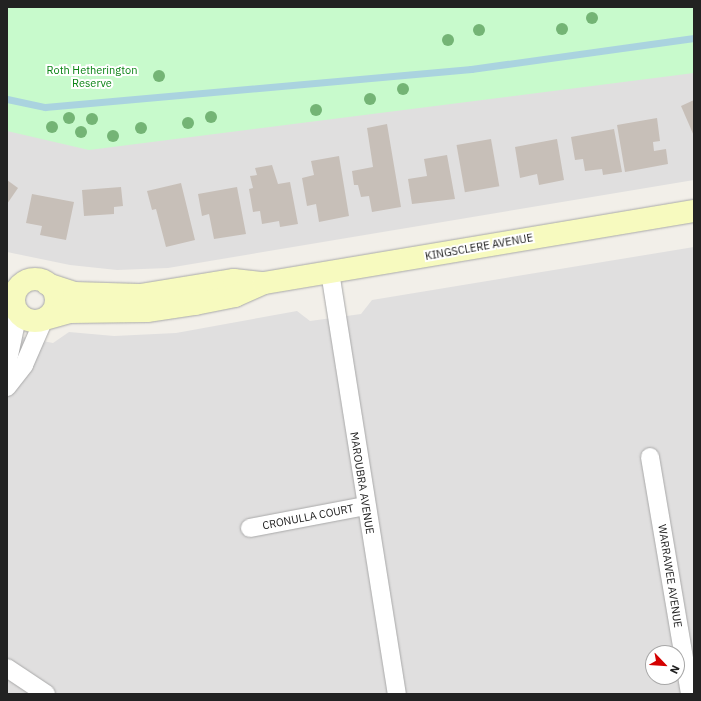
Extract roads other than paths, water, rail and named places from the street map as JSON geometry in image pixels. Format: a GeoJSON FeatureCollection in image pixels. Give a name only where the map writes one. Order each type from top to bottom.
{"type":"FeatureCollection","features":[{"type":"Feature","properties":{"kind":"main road","name":"KINGSCLERE AVENUE"},"geometry":{"type":"LineString","coordinates":[[44,319],[70,312],[147,311],[194,304],[235,296],[264,283],[694,211]]}},
{"type":"Feature","properties":{"kind":"main road","name":"KINGSCLERE AVENUE"},"geometry":{"type":"LineString","coordinates":[[28,282],[74,293],[140,295],[234,280],[264,283]]}},
{"type":"Feature","properties":{"kind":"main road"},"geometry":{"type":"LineString","coordinates":[[28,282],[55,295],[56,302],[54,309],[44,319],[30,321],[14,310],[15,294],[18,288],[28,282]]}},
{"type":"Feature","properties":{"kind":"street","name":"MAROUBRA AVENUE"},"geometry":{"type":"LineString","coordinates":[[330,272],[365,506],[397,694]]}},
{"type":"Feature","properties":{"kind":"street"},"geometry":{"type":"LineString","coordinates":[[7,365],[14,310]]}},
{"type":"Feature","properties":{"kind":"street"},"geometry":{"type":"LineString","coordinates":[[7,387],[24,364],[44,319]]}},
{"type":"Feature","properties":{"kind":"street","name":"WARRAWEE AVENUE"},"geometry":{"type":"LineString","coordinates":[[650,458],[690,694]]}},
{"type":"Feature","properties":{"kind":"street","name":"CRONULLA COURT"},"geometry":{"type":"LineString","coordinates":[[250,528],[365,506]]}},
{"type":"Feature","properties":{"kind":"street"},"geometry":{"type":"LineString","coordinates":[[7,668],[46,694]]}},
{"type":"Feature","properties":{"kind":"waterway"},"geometry":{"type":"LineString","coordinates":[[7,99],[45,107],[471,69],[694,38]]}},
{"type":"Feature","properties":{"kind":"park label","name":"Roth Hetherington Reserve"},"geometry":{"type":"Point","coordinates":[92,77]}}]}
